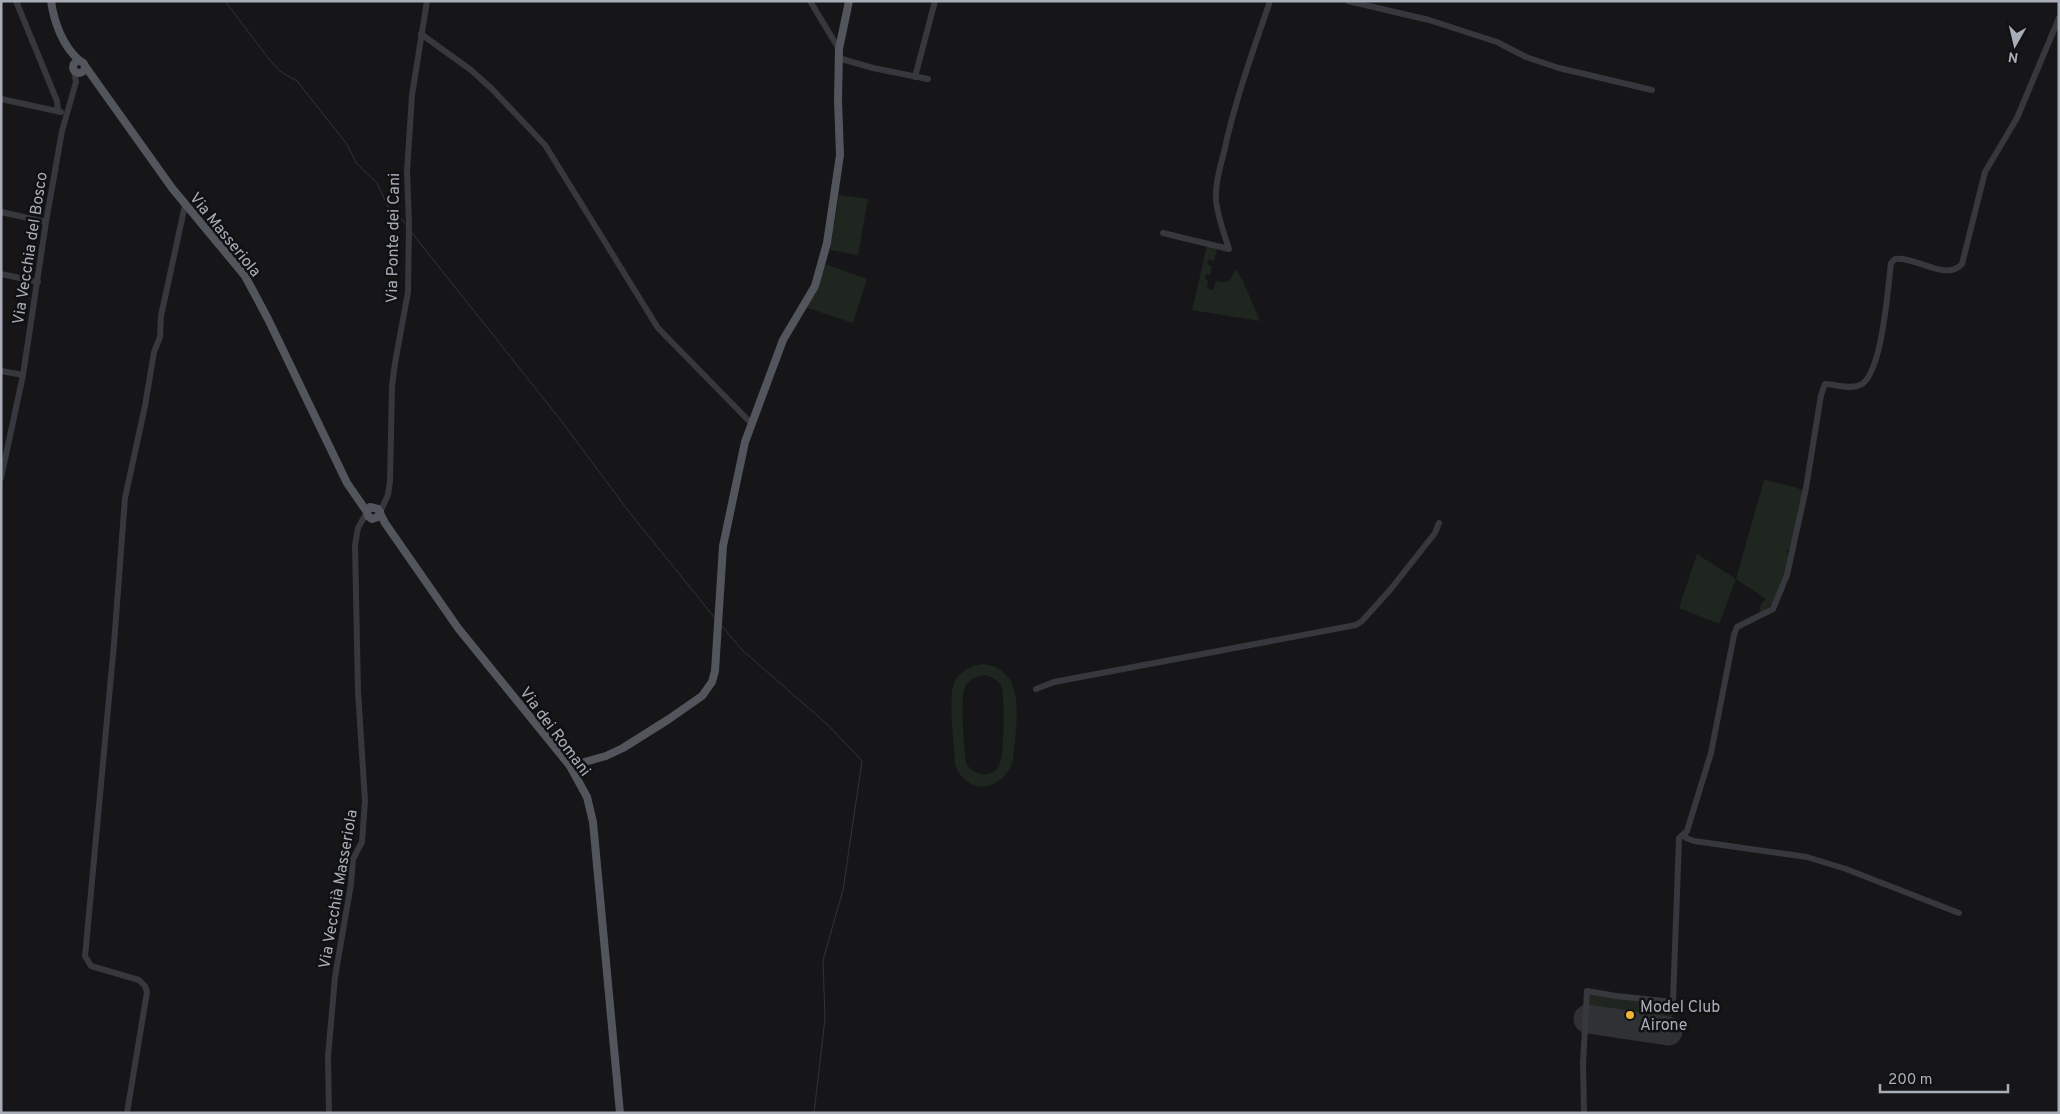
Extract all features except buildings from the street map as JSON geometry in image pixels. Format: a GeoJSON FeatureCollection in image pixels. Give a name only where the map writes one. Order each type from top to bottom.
{"type":"FeatureCollection","features":[{"type":"Feature","properties":{"kind":"main road"},"geometry":{"type":"LineString","coordinates":[[51,1],[53,15],[62,37],[79,68]]}},
{"type":"Feature","properties":{"kind":"main road"},"geometry":{"type":"LineString","coordinates":[[570,766],[606,756],[623,748],[702,696],[712,682],[715,671],[723,546],[739,467],[751,423],[783,340],[815,286],[827,244],[840,155],[838,58],[849,1]]}},
{"type":"Feature","properties":{"kind":"main road","name":"Via Masseriola"},"geometry":{"type":"LineString","coordinates":[[79,68],[91,75],[100,85],[185,205],[245,276],[347,483],[360,502],[373,509]]}},
{"type":"Feature","properties":{"kind":"main road"},"geometry":{"type":"LineString","coordinates":[[373,509],[378,517],[373,519]]}},
{"type":"Feature","properties":{"kind":"main road","name":"Via dei Romani"},"geometry":{"type":"LineString","coordinates":[[373,509],[385,523],[458,628],[570,766],[587,797],[593,822],[620,1113]]}},
{"type":"Feature","properties":{"kind":"main road"},"geometry":{"type":"LineString","coordinates":[[373,519],[385,523]]}},
{"type":"Feature","properties":{"kind":"street"},"geometry":{"type":"LineString","coordinates":[[16,1],[57,101],[58,111]]}},
{"type":"Feature","properties":{"kind":"street","name":"Via Ponte dei Cani"},"geometry":{"type":"LineString","coordinates":[[373,509],[383,504],[388,495],[390,481],[394,363],[408,292],[409,224],[407,172],[412,95],[427,1]]}},
{"type":"Feature","properties":{"kind":"street"},"geometry":{"type":"LineString","coordinates":[[810,1],[839,49]]}},
{"type":"Feature","properties":{"kind":"street"},"geometry":{"type":"LineString","coordinates":[[915,76],[935,1]]}},
{"type":"Feature","properties":{"kind":"street"},"geometry":{"type":"LineString","coordinates":[[1162,233],[1229,249],[1216,202],[1216,185],[1227,135],[1242,82],[1270,1]]}},
{"type":"Feature","properties":{"kind":"street"},"geometry":{"type":"LineString","coordinates":[[1348,1],[1429,20],[1497,42],[1526,57],[1559,68],[1652,90]]}},
{"type":"Feature","properties":{"kind":"street"},"geometry":{"type":"LineString","coordinates":[[1584,1113],[1583,1064],[1587,991],[1673,1002],[1679,838],[1685,834],[1711,753],[1737,627],[1773,609],[1787,575],[1806,488],[1821,395],[1825,384],[1850,387],[1859,386],[1866,381],[1874,367],[1880,345],[1891,264],[1895,259],[1907,259],[1948,271],[1957,269],[1962,264],[1985,172],[2017,118],[2059,18]]}},
{"type":"Feature","properties":{"kind":"street"},"geometry":{"type":"LineString","coordinates":[[421,34],[471,70],[492,89],[545,145],[658,328],[751,423]]}},
{"type":"Feature","properties":{"kind":"street"},"geometry":{"type":"LineString","coordinates":[[838,58],[862,66],[928,79]]}},
{"type":"Feature","properties":{"kind":"street","name":"Via Vecchia del Bosco"},"geometry":{"type":"LineString","coordinates":[[1,477],[23,375],[62,131],[79,68]]}},
{"type":"Feature","properties":{"kind":"street"},"geometry":{"type":"LineString","coordinates":[[1,99],[67,113]]}},
{"type":"Feature","properties":{"kind":"street"},"geometry":{"type":"LineString","coordinates":[[127,1113],[146,992],[145,986],[139,980],[91,966],[86,956],[86,946],[114,644],[125,498],[145,406],[154,352],[160,337],[161,316],[185,205]]}},
{"type":"Feature","properties":{"kind":"street"},"geometry":{"type":"LineString","coordinates":[[1,212],[46,222]]}},
{"type":"Feature","properties":{"kind":"street"},"geometry":{"type":"LineString","coordinates":[[1,274],[38,282]]}},
{"type":"Feature","properties":{"kind":"street"},"geometry":{"type":"LineString","coordinates":[[1,371],[23,375]]}},
{"type":"Feature","properties":{"kind":"street","name":"Via Vecchià Masseriola"},"geometry":{"type":"LineString","coordinates":[[329,1113],[328,1057],[335,977],[351,884],[353,859],[362,842],[365,801],[358,691],[355,545],[356,534],[363,521],[373,509]]}},
{"type":"Feature","properties":{"kind":"street"},"geometry":{"type":"LineString","coordinates":[[363,521],[373,519]]}},
{"type":"Feature","properties":{"kind":"street"},"geometry":{"type":"LineString","coordinates":[[1036,689],[1046,684],[1356,625],[1390,590],[1435,533],[1439,523]]}},
{"type":"Feature","properties":{"kind":"street"},"geometry":{"type":"LineString","coordinates":[[1685,834],[1686,838],[1694,841],[1807,857],[1959,913]]}},
{"type":"Feature","properties":{"kind":"shaded area"},"geometry":{"type":"Polygon","coordinates":[[[839,195],[868,199],[858,255],[830,250],[839,195]]]}},
{"type":"Feature","properties":{"kind":"shaded area"},"geometry":{"type":"Polygon","coordinates":[[[1207,246],[1217,249],[1214,261],[1208,260],[1207,264],[1212,266],[1210,275],[1206,274],[1205,279],[1208,280],[1207,288],[1213,290],[1216,281],[1225,282],[1230,280],[1236,269],[1260,321],[1192,310],[1207,246]]]}},
{"type":"Feature","properties":{"kind":"shaded area"},"geometry":{"type":"Polygon","coordinates":[[[825,264],[867,279],[853,323],[805,307],[825,264]]]}},
{"type":"Feature","properties":{"kind":"shaded area"},"geometry":{"type":"Polygon","coordinates":[[[1764,480],[1795,487],[1803,491],[1790,550],[1787,552],[1789,554],[1787,566],[1773,604],[1759,614],[1761,604],[1766,599],[1736,579],[1764,480]]]}},
{"type":"Feature","properties":{"kind":"shaded area"},"geometry":{"type":"Polygon","coordinates":[[[1697,554],[1736,579],[1719,624],[1679,608],[1697,554]]]}},
{"type":"Feature","properties":{"kind":"shaded area"},"geometry":{"type":"Polygon","coordinates":[[[982,664],[997,668],[1007,676],[1013,688],[1017,717],[1013,761],[1001,779],[985,787],[976,786],[968,782],[955,765],[952,725],[951,703],[955,681],[968,668],[982,664]],[[985,675],[973,679],[965,687],[963,736],[966,763],[973,771],[988,774],[997,768],[1001,758],[1003,699],[1001,685],[996,680],[985,675]]]}},
{"type":"Feature","properties":{"kind":"shaded area","name":"Model Club Airone"},"geometry":{"type":"Polygon","coordinates":[[[1589,994],[1674,1004],[1669,1037],[1586,1025],[1589,994]]]}},
{"type":"Feature","properties":{"kind":"waterway"},"geometry":{"type":"LineString","coordinates":[[225,1],[272,63],[281,72],[297,81],[346,143],[357,164],[377,183],[392,215],[400,217],[407,226]]}},
{"type":"Feature","properties":{"kind":"waterway"},"geometry":{"type":"LineString","coordinates":[[412,233],[559,418],[630,513],[714,617]]}},
{"type":"Feature","properties":{"kind":"waterway"},"geometry":{"type":"LineString","coordinates":[[722,626],[742,650],[828,725],[862,761],[843,890],[823,960],[825,1019],[814,1113]]}},
{"type":"Feature","properties":{"kind":"runway"},"geometry":{"type":"LineString","coordinates":[[1588,1019],[1668,1031]]}},
{"type":"Feature","properties":{"kind":"place","name":"Model Club Airone"},"geometry":{"type":"Point","coordinates":[1630,1015]}}]}
